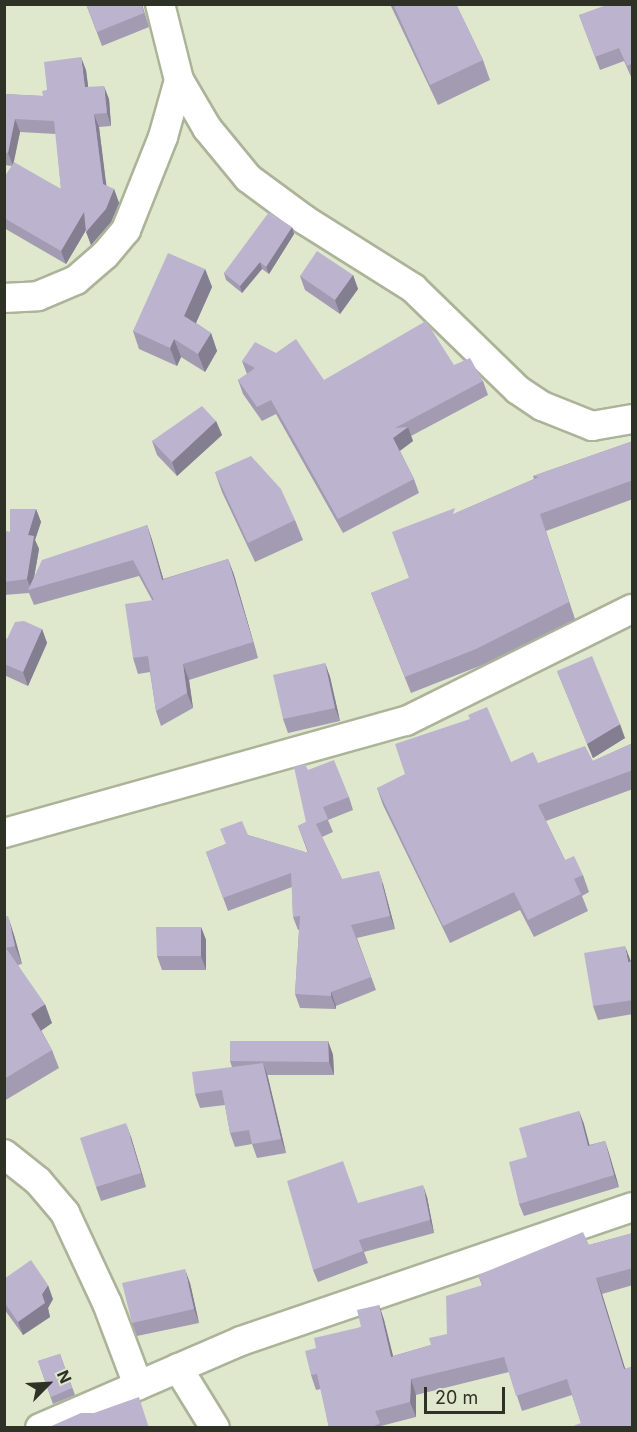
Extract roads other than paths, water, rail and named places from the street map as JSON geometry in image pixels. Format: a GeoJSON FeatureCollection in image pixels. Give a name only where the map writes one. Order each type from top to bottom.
{"type":"FeatureCollection","features":[{"type":"Feature","properties":{"kind":"street"},"geometry":{"type":"LineString","coordinates":[[160,4],[178,80],[207,128],[248,178],[305,220],[413,288],[518,390],[542,406],[592,426],[633,419]]}},
{"type":"Feature","properties":{"kind":"street"},"geometry":{"type":"LineString","coordinates":[[4,298],[38,296],[76,280],[105,255],[126,230],[163,137],[178,80]]}},
{"type":"Feature","properties":{"kind":"street"},"geometry":{"type":"LineString","coordinates":[[4,833],[406,721],[633,609]]}},
{"type":"Feature","properties":{"kind":"street"},"geometry":{"type":"LineString","coordinates":[[4,1154],[38,1181],[65,1213],[107,1304],[138,1385]]}},
{"type":"Feature","properties":{"kind":"street"},"geometry":{"type":"LineString","coordinates":[[40,1428],[240,1341],[633,1207]]}},
{"type":"Feature","properties":{"kind":"street"},"geometry":{"type":"LineString","coordinates":[[178,1368],[215,1428]]}}]}
